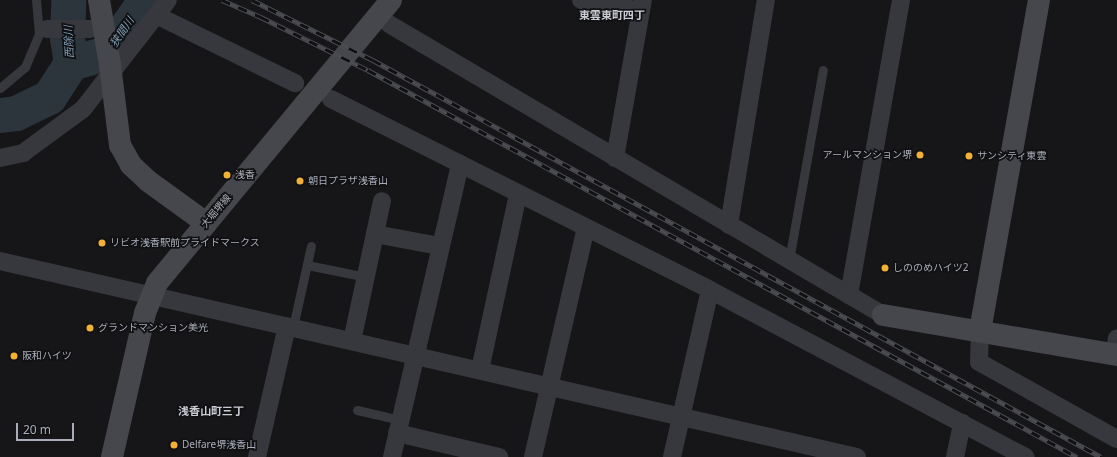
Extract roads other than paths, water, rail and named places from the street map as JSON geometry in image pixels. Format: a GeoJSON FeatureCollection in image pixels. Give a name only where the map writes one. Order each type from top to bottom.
{"type":"FeatureCollection","features":[{"type":"Feature","properties":{"kind":"street"},"geometry":{"type":"LineString","coordinates":[[99,0],[110,61],[120,145],[131,165],[148,181],[206,223]]}},
{"type":"Feature","properties":{"kind":"street"},"geometry":{"type":"LineString","coordinates":[[0,158],[23,153],[83,109],[110,61],[156,15],[168,0]]}},
{"type":"Feature","properties":{"kind":"street","name":"大堀堺線"},"geometry":{"type":"LineString","coordinates":[[112,457],[151,295],[157,283],[390,0]]}},
{"type":"Feature","properties":{"kind":"street"},"geometry":{"type":"LineString","coordinates":[[581,0],[642,6],[615,158]]}},
{"type":"Feature","properties":{"kind":"street"},"geometry":{"type":"LineString","coordinates":[[729,225],[766,0]]}},
{"type":"Feature","properties":{"kind":"street"},"geometry":{"type":"LineString","coordinates":[[849,295],[901,0]]}},
{"type":"Feature","properties":{"kind":"street"},"geometry":{"type":"LineString","coordinates":[[1039,0],[980,331],[979,362],[1117,439]]}},
{"type":"Feature","properties":{"kind":"street"},"geometry":{"type":"LineString","coordinates":[[156,15],[295,83]]}},
{"type":"Feature","properties":{"kind":"street"},"geometry":{"type":"LineString","coordinates":[[389,24],[883,315],[980,331],[1116,349]]}},
{"type":"Feature","properties":{"kind":"street"},"geometry":{"type":"LineString","coordinates":[[47,29],[90,29]]}},
{"type":"Feature","properties":{"kind":"street"},"geometry":{"type":"LineString","coordinates":[[331,98],[710,290],[1026,457]]}},
{"type":"Feature","properties":{"kind":"street"},"geometry":{"type":"LineString","coordinates":[[392,457],[460,164]]}},
{"type":"Feature","properties":{"kind":"street"},"geometry":{"type":"LineString","coordinates":[[480,370],[518,194]]}},
{"type":"Feature","properties":{"kind":"street"},"geometry":{"type":"LineString","coordinates":[[352,341],[382,201]]}},
{"type":"Feature","properties":{"kind":"street"},"geometry":{"type":"LineString","coordinates":[[533,457],[586,228]]}},
{"type":"Feature","properties":{"kind":"street"},"geometry":{"type":"LineString","coordinates":[[375,234],[440,246]]}},
{"type":"Feature","properties":{"kind":"street"},"geometry":{"type":"LineString","coordinates":[[0,261],[682,416],[811,452],[858,457]]}},
{"type":"Feature","properties":{"kind":"street"},"geometry":{"type":"LineString","coordinates":[[672,457],[710,290]]}},
{"type":"Feature","properties":{"kind":"street"},"geometry":{"type":"LineString","coordinates":[[257,457],[290,326]]}},
{"type":"Feature","properties":{"kind":"street"},"geometry":{"type":"LineString","coordinates":[[955,457],[962,423]]}},
{"type":"Feature","properties":{"kind":"street"},"geometry":{"type":"LineString","coordinates":[[399,427],[499,457]]}},
{"type":"Feature","properties":{"kind":"lane"},"geometry":{"type":"LineString","coordinates":[[0,88],[25,67],[39,34],[36,0]]}},
{"type":"Feature","properties":{"kind":"lane"},"geometry":{"type":"LineString","coordinates":[[789,260],[823,70]]}},
{"type":"Feature","properties":{"kind":"lane"},"geometry":{"type":"LineString","coordinates":[[290,326],[311,246]]}},
{"type":"Feature","properties":{"kind":"lane"},"geometry":{"type":"LineString","coordinates":[[306,265],[366,277]]}},
{"type":"Feature","properties":{"kind":"lane"},"geometry":{"type":"LineString","coordinates":[[356,410],[399,427]]}},
{"type":"Feature","properties":{"kind":"waterway","name":"西除川"},"geometry":{"type":"LineString","coordinates":[[0,115],[16,113],[49,97],[71,63],[67,38],[68,0]]}},
{"type":"Feature","properties":{"kind":"waterway","name":"狭間川"},"geometry":{"type":"LineString","coordinates":[[71,63],[109,52],[145,0]]}},
{"type":"Feature","properties":{"kind":"railway"},"geometry":{"type":"LineString","coordinates":[[222,0],[261,17],[368,70],[1077,457]]}},
{"type":"Feature","properties":{"kind":"railway"},"geometry":{"type":"LineString","coordinates":[[252,0],[373,60],[1101,457]]}},
{"type":"Feature","properties":{"kind":"place","name":"アールマンション堺"},"geometry":{"type":"Point","coordinates":[920,155]}},
{"type":"Feature","properties":{"kind":"place","name":"サンシティ東雲"},"geometry":{"type":"Point","coordinates":[969,156]}},
{"type":"Feature","properties":{"kind":"place","name":"浅香"},"geometry":{"type":"Point","coordinates":[227,175]}},
{"type":"Feature","properties":{"kind":"place","name":"朝日プラザ浅香山"},"geometry":{"type":"Point","coordinates":[300,181]}},
{"type":"Feature","properties":{"kind":"place","name":"リビオ浅香駅前プライドマークス"},"geometry":{"type":"Point","coordinates":[102,243]}},
{"type":"Feature","properties":{"kind":"place","name":"しののめハイツ2"},"geometry":{"type":"Point","coordinates":[885,268]}},
{"type":"Feature","properties":{"kind":"place","name":"グランドマンション美光"},"geometry":{"type":"Point","coordinates":[90,328]}},
{"type":"Feature","properties":{"kind":"place","name":"阪和ハイツ"},"geometry":{"type":"Point","coordinates":[14,356]}},
{"type":"Feature","properties":{"kind":"place","name":"Delfare堺浅香山"},"geometry":{"type":"Point","coordinates":[174,445]}},
{"type":"Feature","properties":{"kind":"district","name":"東雲東町四丁"},"geometry":{"type":"Point","coordinates":[612,15]}},
{"type":"Feature","properties":{"kind":"district","name":"浅香山町三丁"},"geometry":{"type":"Point","coordinates":[211,411]}}]}
